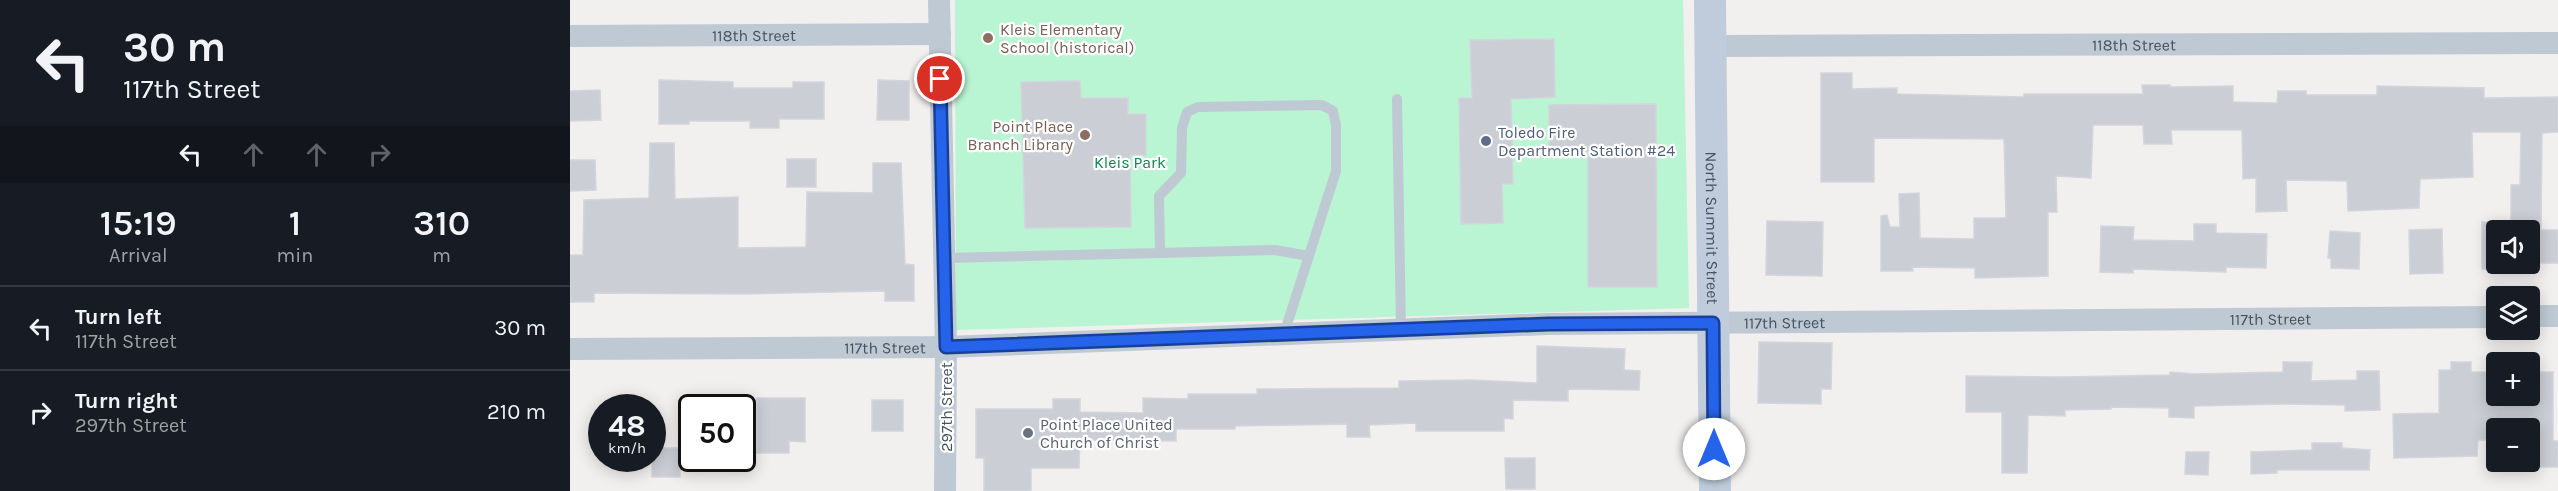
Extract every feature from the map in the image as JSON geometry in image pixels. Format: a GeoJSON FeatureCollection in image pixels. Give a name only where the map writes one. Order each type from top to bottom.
{"type":"FeatureCollection","features":[{"type":"Feature","properties":{"kind":"main road","name":"North Summit Street"},"geometry":{"type":"LineString","coordinates":[[1710,0],[1715,491]]}},
{"type":"Feature","properties":{"kind":"street","name":"297th Street"},"geometry":{"type":"LineString","coordinates":[[939,0],[946,347],[945,491]]}},
{"type":"Feature","properties":{"kind":"street","name":"118th Street"},"geometry":{"type":"LineString","coordinates":[[570,36],[940,34]]}},
{"type":"Feature","properties":{"kind":"street","name":"118th Street"},"geometry":{"type":"LineString","coordinates":[[1711,46],[2558,43]]}},
{"type":"Feature","properties":{"kind":"street"},"geometry":{"type":"LineString","coordinates":[[2540,316],[2558,316]]}},
{"type":"Feature","properties":{"kind":"street","name":"117th Street"},"geometry":{"type":"LineString","coordinates":[[570,349],[946,347],[1548,324],[2486,317]]}},
{"type":"Feature","properties":{"kind":"lane"},"geometry":{"type":"LineString","coordinates":[[1397,99],[1401,330]]}},
{"type":"Feature","properties":{"kind":"lane"},"geometry":{"type":"LineString","coordinates":[[1160,253],[1159,196],[1181,173],[1182,128],[1187,112],[1198,107],[1322,105],[1333,111],[1336,125],[1336,171],[1284,335]]}},
{"type":"Feature","properties":{"kind":"lane"},"geometry":{"type":"LineString","coordinates":[[944,258],[1275,250],[1309,256]]}},
{"type":"Feature","properties":{"kind":"green space","name":"Kleis Park"},"geometry":{"type":"Polygon","coordinates":[[[955,0],[1683,0],[1689,308],[956,330],[955,0]]]}},
{"type":"Feature","properties":{"kind":"building","name":"Toledo Fire Department Station #24"},"geometry":{"type":"Polygon","coordinates":[[[1554,39],[1555,97],[1511,99],[1513,184],[1502,184],[1503,223],[1461,224],[1459,98],[1472,98],[1470,40],[1554,39]]]}},
{"type":"Feature","properties":{"kind":"building"},"geometry":{"type":"Polygon","coordinates":[[[1821,73],[1852,73],[1852,89],[1897,88],[1897,94],[2024,97],[2024,94],[2143,94],[2142,85],[2170,85],[2170,87],[2233,86],[2233,102],[2277,103],[2278,91],[2306,91],[2306,95],[2377,95],[2377,86],[2484,88],[2484,98],[2558,97],[2558,132],[2542,133],[2541,230],[2558,230],[2558,263],[2540,263],[2540,220],[2511,220],[2511,185],[2520,185],[2521,132],[2472,132],[2473,177],[2420,179],[2419,208],[2348,211],[2347,181],[2286,180],[2287,211],[2256,212],[2256,178],[2243,179],[2242,130],[2171,130],[2172,144],[2144,144],[2143,125],[2093,125],[2091,178],[2056,176],[2057,212],[2048,212],[2048,276],[1975,278],[1975,268],[1912,267],[1913,271],[1881,271],[1881,216],[1887,215],[1890,227],[1900,227],[1899,194],[1919,193],[1920,238],[1974,239],[1974,218],[2006,218],[2004,139],[1874,138],[1874,182],[1821,182],[1821,73]]]}},
{"type":"Feature","properties":{"kind":"building"},"geometry":{"type":"Polygon","coordinates":[[[659,80],[733,82],[733,88],[793,88],[793,82],[824,82],[824,119],[779,119],[779,128],[750,128],[750,121],[689,121],[689,124],[659,124],[659,80]]]}},
{"type":"Feature","properties":{"kind":"building"},"geometry":{"type":"Polygon","coordinates":[[[878,80],[909,81],[909,120],[877,120],[878,80]]]}},
{"type":"Feature","properties":{"kind":"building","name":"Point Place Branch Library"},"geometry":{"type":"Polygon","coordinates":[[[1080,81],[1081,98],[1128,98],[1128,114],[1146,114],[1146,155],[1130,155],[1131,227],[1025,228],[1021,82],[1080,81]]]}},
{"type":"Feature","properties":{"kind":"building"},"geometry":{"type":"Polygon","coordinates":[[[600,90],[601,120],[570,121],[570,91],[600,90]]]}},
{"type":"Feature","properties":{"kind":"building"},"geometry":{"type":"Polygon","coordinates":[[[1656,104],[1657,287],[1588,287],[1588,152],[1549,151],[1549,105],[1656,104]]]}},
{"type":"Feature","properties":{"kind":"building"},"geometry":{"type":"Polygon","coordinates":[[[650,143],[674,143],[675,199],[738,197],[738,248],[806,247],[807,192],[873,193],[873,163],[901,163],[905,264],[914,265],[914,301],[885,301],[885,291],[744,294],[594,293],[594,302],[570,302],[570,255],[583,255],[584,200],[649,198],[650,143]]]}},
{"type":"Feature","properties":{"kind":"building"},"geometry":{"type":"Polygon","coordinates":[[[787,159],[816,159],[816,187],[787,187],[787,159]]]}},
{"type":"Feature","properties":{"kind":"building"},"geometry":{"type":"Polygon","coordinates":[[[570,160],[595,160],[596,190],[570,191],[570,160]]]}},
{"type":"Feature","properties":{"kind":"building"},"geometry":{"type":"Polygon","coordinates":[[[1767,221],[1823,222],[1822,276],[1766,275],[1767,221]]]}},
{"type":"Feature","properties":{"kind":"building"},"geometry":{"type":"Polygon","coordinates":[[[2482,222],[2486,222],[2486,269],[2482,269],[2482,222]]]}},
{"type":"Feature","properties":{"kind":"building"},"geometry":{"type":"Polygon","coordinates":[[[2194,224],[2216,224],[2216,233],[2267,234],[2266,268],[2226,267],[2226,272],[2133,269],[2133,273],[2100,272],[2101,226],[2134,227],[2133,240],[2194,241],[2194,224]]]}},
{"type":"Feature","properties":{"kind":"building"},"geometry":{"type":"Polygon","coordinates":[[[2442,229],[2443,273],[2410,274],[2409,230],[2442,229]]]}},
{"type":"Feature","properties":{"kind":"building"},"geometry":{"type":"Polygon","coordinates":[[[2330,231],[2360,233],[2359,269],[2331,268],[2331,258],[2328,258],[2330,231]]]}},
{"type":"Feature","properties":{"kind":"building"},"geometry":{"type":"Polygon","coordinates":[[[1759,342],[1832,343],[1831,389],[1821,389],[1821,404],[1758,403],[1759,342]]]}},
{"type":"Feature","properties":{"kind":"building"},"geometry":{"type":"Polygon","coordinates":[[[1537,346],[1625,349],[1624,370],[1640,371],[1639,390],[1568,389],[1568,401],[1513,400],[1513,419],[1504,418],[1504,431],[1416,431],[1416,423],[1369,425],[1370,437],[1347,437],[1347,424],[1235,426],[1235,429],[1176,429],[1176,441],[1080,440],[1079,468],[1031,468],[1031,491],[984,491],[984,458],[976,458],[976,409],[1053,409],[1053,399],[1080,399],[1080,412],[1143,413],[1143,398],[1188,399],[1188,394],[1257,394],[1257,389],[1399,388],[1399,381],[1472,380],[1537,383],[1537,346]]]}},
{"type":"Feature","properties":{"kind":"building"},"geometry":{"type":"Polygon","coordinates":[[[2283,362],[2312,362],[2311,381],[2357,380],[2357,371],[2379,371],[2380,410],[2345,411],[2345,405],[2283,404],[2194,406],[2194,418],[2169,417],[2169,408],[2111,407],[2111,409],[2065,410],[2065,416],[2028,415],[2027,473],[2002,473],[2002,412],[1966,412],[1966,376],[2065,377],[2170,375],[2170,372],[2195,374],[2283,372],[2283,362]]]}},
{"type":"Feature","properties":{"kind":"building"},"geometry":{"type":"Polygon","coordinates":[[[2451,362],[2471,362],[2471,372],[2486,372],[2486,406],[2540,406],[2540,372],[2553,372],[2553,441],[2558,441],[2558,467],[2540,467],[2540,418],[2486,418],[2486,440],[2478,440],[2477,456],[2394,458],[2393,414],[2439,413],[2439,370],[2451,370],[2451,362]]]}},
{"type":"Feature","properties":{"kind":"building"},"geometry":{"type":"Polygon","coordinates":[[[757,398],[805,398],[805,442],[789,441],[789,453],[757,453],[757,398]]]}},
{"type":"Feature","properties":{"kind":"building"},"geometry":{"type":"Polygon","coordinates":[[[872,400],[903,400],[903,431],[872,431],[872,400]]]}},
{"type":"Feature","properties":{"kind":"building"},"geometry":{"type":"Polygon","coordinates":[[[2312,443],[2342,443],[2342,448],[2370,450],[2369,470],[2277,470],[2277,473],[2251,474],[2251,452],[2312,450],[2312,443]]]}},
{"type":"Feature","properties":{"kind":"building"},"geometry":{"type":"Polygon","coordinates":[[[666,448],[678,448],[680,477],[652,477],[652,472],[666,472],[666,448]]]}},
{"type":"Feature","properties":{"kind":"building"},"geometry":{"type":"Polygon","coordinates":[[[2186,452],[2209,452],[2208,475],[2185,474],[2186,452]]]}},
{"type":"Feature","properties":{"kind":"building"},"geometry":{"type":"Polygon","coordinates":[[[1505,458],[1535,458],[1535,489],[1506,489],[1505,458]]]}},
{"type":"Feature","properties":{"kind":"place","name":"Kleis Elementary School (historical)"},"geometry":{"type":"Point","coordinates":[988,38]}},
{"type":"Feature","properties":{"kind":"place","name":"Point Place Branch Library"},"geometry":{"type":"Point","coordinates":[1085,135]}},
{"type":"Feature","properties":{"kind":"place","name":"Toledo Fire Department Station #24"},"geometry":{"type":"Point","coordinates":[1486,141]}},
{"type":"Feature","properties":{"kind":"place","name":"Point Place United Church of Christ"},"geometry":{"type":"Point","coordinates":[1028,433]}},
{"type":"Feature","properties":{"kind":"route"},"geometry":{"type":"LineString","coordinates":[[940,79],[946,347],[1548,324],[1713,323],[1714,449]]}}]}
